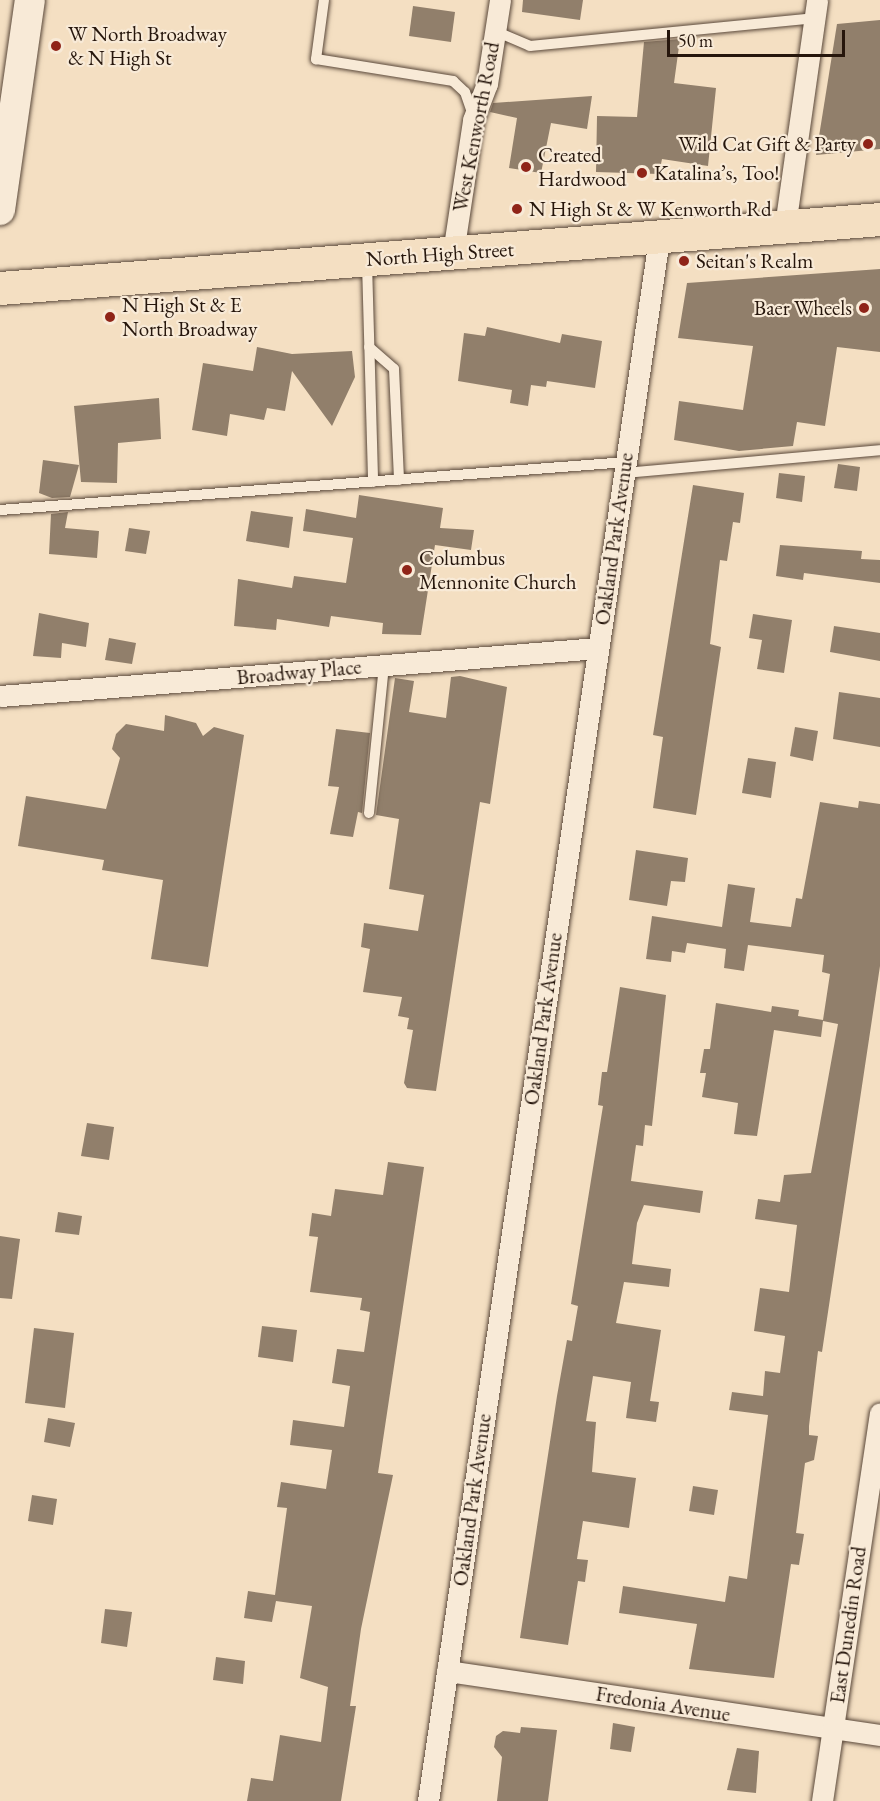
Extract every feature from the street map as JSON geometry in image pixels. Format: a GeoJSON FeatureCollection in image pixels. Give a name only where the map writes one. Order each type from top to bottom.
{"type":"FeatureCollection","features":[{"type":"Feature","properties":{"kind":"main road"},"geometry":{"type":"LineString","coordinates":[[0,210],[9,86],[30,0]]}},
{"type":"Feature","properties":{"kind":"main road","name":"North High Street"},"geometry":{"type":"LineString","coordinates":[[0,288],[880,219]]}},
{"type":"Feature","properties":{"kind":"street","name":"West Kenworth Road"},"geometry":{"type":"LineString","coordinates":[[453,253],[473,120],[487,84],[500,0]]}},
{"type":"Feature","properties":{"kind":"street"},"geometry":{"type":"LineString","coordinates":[[785,226],[815,9]]}},
{"type":"Feature","properties":{"kind":"street","name":"Oakland Park Avenue"},"geometry":{"type":"LineString","coordinates":[[428,1801],[659,238]]}},
{"type":"Feature","properties":{"kind":"street","name":"Broadway Place"},"geometry":{"type":"LineString","coordinates":[[0,696],[598,648]]}},
{"type":"Feature","properties":{"kind":"street","name":"East Dunedin Road"},"geometry":{"type":"LineString","coordinates":[[822,1801],[880,1413]]}},
{"type":"Feature","properties":{"kind":"street","name":"Fredonia Avenue"},"geometry":{"type":"LineString","coordinates":[[447,1671],[880,1735]]}},
{"type":"Feature","properties":{"kind":"lane"},"geometry":{"type":"LineString","coordinates":[[324,0],[316,59],[453,81],[465,92],[473,120]]}},
{"type":"Feature","properties":{"kind":"lane"},"geometry":{"type":"LineString","coordinates":[[495,31],[530,46],[815,9]]}},
{"type":"Feature","properties":{"kind":"lane"},"geometry":{"type":"LineString","coordinates":[[367,259],[373,482]]}},
{"type":"Feature","properties":{"kind":"lane"},"geometry":{"type":"LineString","coordinates":[[369,347],[394,369],[399,480]]}},
{"type":"Feature","properties":{"kind":"lane"},"geometry":{"type":"LineString","coordinates":[[0,510],[399,480],[625,468],[880,450]]}},
{"type":"Feature","properties":{"kind":"lane"},"geometry":{"type":"LineString","coordinates":[[369,813],[384,665]]}},
{"type":"Feature","properties":{"kind":"building"},"geometry":{"type":"Polygon","coordinates":[[[523,0],[583,0],[580,20],[522,12],[523,0]]]}},
{"type":"Feature","properties":{"kind":"building"},"geometry":{"type":"Polygon","coordinates":[[[413,6],[455,12],[451,42],[409,36],[413,6]]]}},
{"type":"Feature","properties":{"kind":"building"},"geometry":{"type":"Polygon","coordinates":[[[880,20],[880,149],[816,155],[837,24],[880,20]]]}},
{"type":"Feature","properties":{"kind":"building"},"geometry":{"type":"Polygon","coordinates":[[[680,39],[674,83],[716,88],[708,166],[662,159],[659,174],[596,172],[597,116],[637,117],[644,42],[680,39]]]}},
{"type":"Feature","properties":{"kind":"building"},"geometry":{"type":"Polygon","coordinates":[[[592,96],[587,129],[551,123],[541,173],[509,168],[517,118],[490,112],[493,103],[592,96]]]}},
{"type":"Feature","properties":{"kind":"building"},"geometry":{"type":"Polygon","coordinates":[[[880,269],[880,352],[837,347],[825,426],[797,422],[793,446],[739,451],[674,440],[679,401],[743,410],[753,346],[678,338],[687,283],[880,269]]]}},
{"type":"Feature","properties":{"kind":"building"},"geometry":{"type":"Polygon","coordinates":[[[487,327],[560,343],[562,334],[602,341],[595,388],[547,381],[546,387],[531,385],[528,406],[510,403],[512,390],[458,381],[464,333],[485,336],[487,327]]]}},
{"type":"Feature","properties":{"kind":"building"},"geometry":{"type":"Polygon","coordinates":[[[257,347],[292,354],[352,351],[355,377],[332,426],[292,371],[285,411],[267,408],[264,420],[230,414],[227,436],[192,430],[203,363],[253,371],[257,347]]]}},
{"type":"Feature","properties":{"kind":"building"},"geometry":{"type":"Polygon","coordinates":[[[159,398],[161,439],[118,443],[117,483],[81,482],[74,406],[159,398]]]}},
{"type":"Feature","properties":{"kind":"building"},"geometry":{"type":"Polygon","coordinates":[[[43,460],[79,465],[70,497],[52,498],[39,493],[43,460]]]}},
{"type":"Feature","properties":{"kind":"building"},"geometry":{"type":"Polygon","coordinates":[[[838,464],[860,467],[857,491],[834,488],[838,464]]]}},
{"type":"Feature","properties":{"kind":"building"},"geometry":{"type":"Polygon","coordinates":[[[779,473],[805,476],[802,502],[776,498],[779,473]]]}},
{"type":"Feature","properties":{"kind":"building"},"geometry":{"type":"Polygon","coordinates":[[[693,485],[744,493],[740,523],[733,522],[727,561],[720,560],[710,644],[721,647],[696,815],[653,808],[663,737],[653,735],[693,485]]]}},
{"type":"Feature","properties":{"kind":"building"},"geometry":{"type":"Polygon","coordinates":[[[359,495],[443,508],[440,528],[474,530],[471,550],[435,545],[421,635],[382,634],[383,623],[331,616],[329,627],[277,619],[276,630],[234,626],[238,579],[292,588],[294,576],[346,583],[353,538],[303,531],[306,509],[356,518],[359,495]]]}},
{"type":"Feature","properties":{"kind":"building"},"geometry":{"type":"Polygon","coordinates":[[[251,511],[293,517],[289,548],[246,541],[251,511]]]}},
{"type":"Feature","properties":{"kind":"building"},"geometry":{"type":"Polygon","coordinates":[[[68,512],[65,528],[99,531],[97,558],[49,554],[51,514],[68,512]]]}},
{"type":"Feature","properties":{"kind":"building"},"geometry":{"type":"Polygon","coordinates":[[[129,528],[150,531],[146,554],[125,551],[129,528]]]}},
{"type":"Feature","properties":{"kind":"building"},"geometry":{"type":"Polygon","coordinates":[[[780,545],[862,551],[861,559],[880,560],[880,583],[804,573],[803,580],[776,576],[780,545]]]}},
{"type":"Feature","properties":{"kind":"building"},"geometry":{"type":"Polygon","coordinates":[[[39,613],[89,623],[86,647],[62,643],[61,658],[33,656],[39,613]]]}},
{"type":"Feature","properties":{"kind":"building"},"geometry":{"type":"Polygon","coordinates":[[[753,614],[792,620],[784,673],[757,669],[762,640],[749,638],[753,614]]]}},
{"type":"Feature","properties":{"kind":"building"},"geometry":{"type":"Polygon","coordinates":[[[834,626],[880,633],[880,661],[830,652],[834,626]]]}},
{"type":"Feature","properties":{"kind":"building"},"geometry":{"type":"Polygon","coordinates":[[[109,638],[136,643],[132,664],[105,660],[109,638]]]}},
{"type":"Feature","properties":{"kind":"building"},"geometry":{"type":"Polygon","coordinates":[[[460,676],[507,687],[490,804],[480,802],[436,1091],[407,1088],[404,1083],[413,1030],[407,1029],[409,1018],[398,1016],[402,997],[363,992],[370,949],[361,947],[364,923],[418,931],[424,895],[389,889],[399,819],[376,815],[395,678],[414,681],[409,712],[446,718],[451,677],[460,676]]]}},
{"type":"Feature","properties":{"kind":"building"},"geometry":{"type":"Polygon","coordinates":[[[839,692],[880,698],[880,747],[833,739],[839,692]]]}},
{"type":"Feature","properties":{"kind":"building"},"geometry":{"type":"Polygon","coordinates":[[[165,715],[196,723],[203,736],[214,727],[244,735],[208,967],[151,959],[163,880],[102,870],[104,860],[18,846],[26,796],[106,809],[120,758],[112,749],[116,734],[126,724],[164,731],[165,715]]]}},
{"type":"Feature","properties":{"kind":"building"},"geometry":{"type":"Polygon","coordinates":[[[795,727],[818,731],[813,761],[790,756],[795,727]]]}},
{"type":"Feature","properties":{"kind":"building"},"geometry":{"type":"Polygon","coordinates":[[[336,729],[370,733],[362,813],[358,812],[353,837],[330,834],[339,787],[328,786],[336,729]]]}},
{"type":"Feature","properties":{"kind":"building"},"geometry":{"type":"Polygon","coordinates":[[[748,758],[776,762],[771,798],[742,793],[748,758]]]}},
{"type":"Feature","properties":{"kind":"building"},"geometry":{"type":"Polygon","coordinates":[[[859,801],[880,804],[880,966],[822,1352],[818,1351],[809,1435],[818,1436],[814,1460],[805,1463],[796,1533],[804,1534],[799,1565],[791,1564],[774,1678],[689,1669],[697,1624],[619,1613],[623,1586],[725,1602],[729,1576],[747,1579],[768,1415],[729,1410],[732,1392],[763,1396],[765,1371],[780,1373],[785,1336],[754,1331],[760,1288],[789,1292],[797,1225],[755,1219],[758,1199],[780,1202],[784,1175],[811,1173],[838,1024],[823,1021],[821,1037],[774,1030],[757,1136],[734,1134],[738,1103],[702,1097],[706,1073],[700,1073],[704,1049],[710,1049],[716,1003],[771,1012],[772,1006],[799,1010],[798,1016],[823,1020],[830,974],[822,972],[824,955],[748,945],[744,971],[724,968],[726,949],[687,943],[685,953],[672,951],[671,962],[646,959],[652,916],[722,927],[728,884],[755,888],[750,922],[791,927],[796,898],[802,899],[820,802],[858,808],[859,801]]]}},
{"type":"Feature","properties":{"kind":"building"},"geometry":{"type":"Polygon","coordinates":[[[636,850],[688,858],[685,882],[671,881],[667,906],[629,900],[636,850]]]}},
{"type":"Feature","properties":{"kind":"building"},"geometry":{"type":"Polygon","coordinates":[[[620,987],[666,995],[652,1126],[645,1125],[643,1146],[636,1145],[631,1181],[703,1191],[700,1213],[644,1205],[637,1223],[632,1264],[671,1269],[669,1287],[624,1282],[616,1323],[661,1330],[650,1401],[659,1402],[656,1422],[626,1418],[631,1382],[593,1376],[586,1421],[596,1422],[592,1472],[636,1478],[629,1528],[583,1521],[577,1559],[588,1560],[585,1582],[578,1581],[568,1645],[520,1638],[557,1396],[567,1340],[572,1341],[578,1306],[571,1304],[603,1106],[598,1105],[602,1072],[607,1072],[620,987]]]}},
{"type":"Feature","properties":{"kind":"building"},"geometry":{"type":"Polygon","coordinates":[[[87,1123],[114,1127],[109,1160],[81,1156],[87,1123]]]}},
{"type":"Feature","properties":{"kind":"building"},"geometry":{"type":"Polygon","coordinates":[[[388,1162],[424,1167],[378,1473],[393,1475],[361,1629],[350,1706],[356,1706],[341,1801],[247,1801],[251,1778],[273,1781],[280,1735],[321,1742],[328,1687],[300,1678],[312,1606],[276,1601],[272,1622],[244,1618],[248,1591],[275,1595],[287,1508],[277,1507],[281,1482],[326,1489],[332,1450],[290,1445],[293,1420],[344,1427],[350,1386],[332,1383],[337,1349],[364,1352],[370,1312],[360,1310],[362,1298],[310,1292],[318,1237],[309,1236],[312,1213],[331,1216],[335,1189],[383,1195],[388,1162]]]}},
{"type":"Feature","properties":{"kind":"building"},"geometry":{"type":"Polygon","coordinates":[[[58,1212],[82,1216],[79,1235],[55,1232],[58,1212]]]}},
{"type":"Feature","properties":{"kind":"building"},"geometry":{"type":"Polygon","coordinates":[[[0,1236],[20,1239],[12,1299],[0,1298],[0,1236]]]}},
{"type":"Feature","properties":{"kind":"building"},"geometry":{"type":"Polygon","coordinates":[[[262,1326],[297,1330],[293,1362],[258,1357],[262,1326]]]}},
{"type":"Feature","properties":{"kind":"building"},"geometry":{"type":"Polygon","coordinates":[[[34,1328],[74,1333],[65,1408],[25,1403],[34,1328]]]}},
{"type":"Feature","properties":{"kind":"building"},"geometry":{"type":"Polygon","coordinates":[[[48,1418],[75,1423],[70,1447],[44,1442],[48,1418]]]}},
{"type":"Feature","properties":{"kind":"building"},"geometry":{"type":"Polygon","coordinates":[[[693,1486],[718,1490],[714,1515],[689,1511],[693,1486]]]}},
{"type":"Feature","properties":{"kind":"building"},"geometry":{"type":"Polygon","coordinates":[[[32,1495],[57,1499],[53,1525],[28,1521],[32,1495]]]}},
{"type":"Feature","properties":{"kind":"building"},"geometry":{"type":"Polygon","coordinates":[[[105,1609],[132,1612],[127,1647],[101,1643],[105,1609]]]}},
{"type":"Feature","properties":{"kind":"building"},"geometry":{"type":"Polygon","coordinates":[[[216,1657],[245,1661],[243,1684],[213,1680],[216,1657]]]}},
{"type":"Feature","properties":{"kind":"building"},"geometry":{"type":"Polygon","coordinates":[[[613,1723],[635,1727],[631,1752],[610,1749],[613,1723]]]}},
{"type":"Feature","properties":{"kind":"building"},"geometry":{"type":"Polygon","coordinates":[[[521,1727],[557,1730],[548,1801],[497,1801],[502,1757],[494,1747],[496,1736],[503,1731],[520,1733],[521,1727]]]}},
{"type":"Feature","properties":{"kind":"building"},"geometry":{"type":"Polygon","coordinates":[[[737,1748],[759,1751],[756,1793],[727,1790],[737,1748]]]}},
{"type":"Feature","properties":{"kind":"place","name":"W North Broadway & N High St"},"geometry":{"type":"Point","coordinates":[56,46]}},
{"type":"Feature","properties":{"kind":"place","name":"Wild Cat Gift & Party"},"geometry":{"type":"Point","coordinates":[868,144]}},
{"type":"Feature","properties":{"kind":"place","name":"Created Hardwood"},"geometry":{"type":"Point","coordinates":[526,167]}},
{"type":"Feature","properties":{"kind":"place","name":"Katalina’s, Too!"},"geometry":{"type":"Point","coordinates":[642,173]}},
{"type":"Feature","properties":{"kind":"place","name":"N High St & W Kenworth Rd"},"geometry":{"type":"Point","coordinates":[517,209]}},
{"type":"Feature","properties":{"kind":"place","name":"Seitan's Realm"},"geometry":{"type":"Point","coordinates":[684,261]}},
{"type":"Feature","properties":{"kind":"place","name":"Baer Wheels"},"geometry":{"type":"Point","coordinates":[864,308]}},
{"type":"Feature","properties":{"kind":"place","name":"N High St & E North Broadway"},"geometry":{"type":"Point","coordinates":[110,317]}},
{"type":"Feature","properties":{"kind":"place","name":"Columbus Mennonite Church"},"geometry":{"type":"Point","coordinates":[407,570]}}]}
